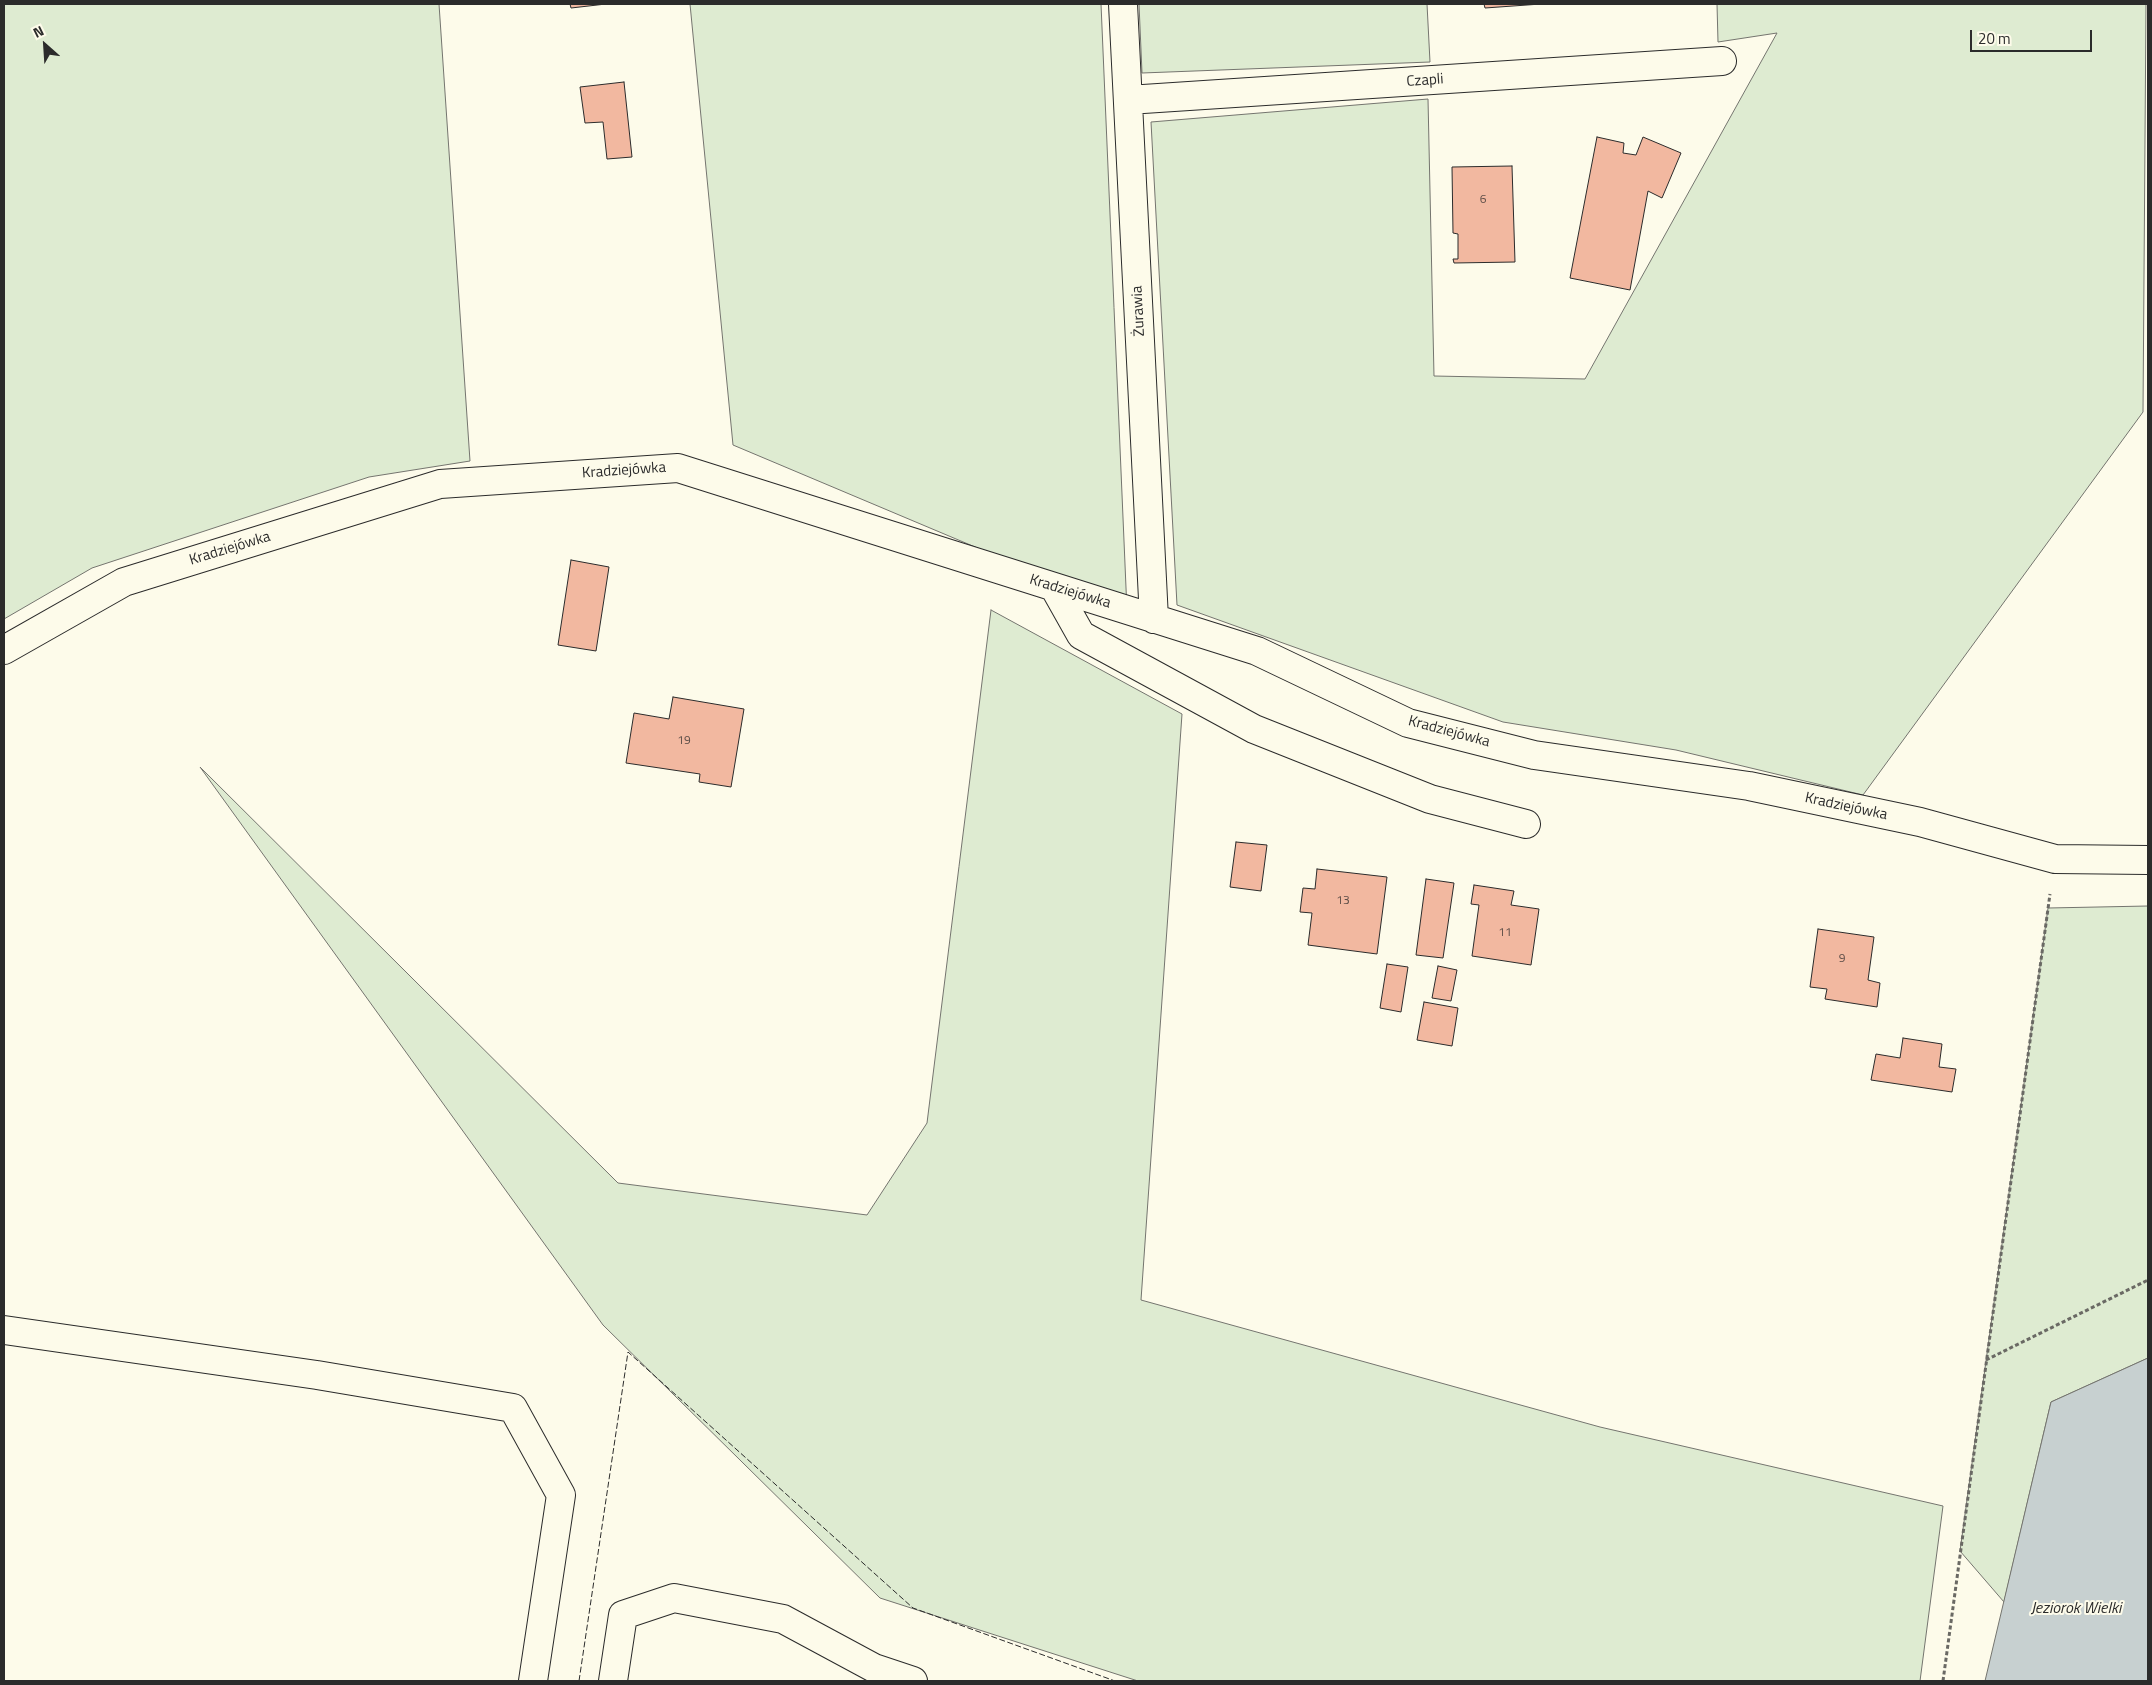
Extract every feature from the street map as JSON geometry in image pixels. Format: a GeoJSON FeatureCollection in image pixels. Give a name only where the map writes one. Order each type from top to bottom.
{"type":"FeatureCollection","features":[{"type":"Feature","properties":{"kind":"street","name":"Żurawia"},"geometry":{"type":"LineString","coordinates":[[1123,4],[1154,619]]}},
{"type":"Feature","properties":{"kind":"street","name":"Czapli"},"geometry":{"type":"LineString","coordinates":[[1128,100],[1722,61]]}},
{"type":"Feature","properties":{"kind":"street","name":"Kradziejówka"},"geometry":{"type":"LineString","coordinates":[[4,650],[124,582],[440,484],[678,468],[1257,651],[1408,723],[1534,755],[1749,786],[1920,822],[2055,859],[2148,860]]}},
{"type":"Feature","properties":{"kind":"street"},"geometry":{"type":"LineString","coordinates":[[1054,587],[1081,635],[1254,729],[1430,799],[1526,824]]}},
{"type":"Feature","properties":{"kind":"street"},"geometry":{"type":"LineString","coordinates":[[4,1330],[317,1376],[513,1408],[561,1495],[533,1681]]}},
{"type":"Feature","properties":{"kind":"street"},"geometry":{"type":"LineString","coordinates":[[613,1681],[623,1615],[674,1598],[783,1619],[874,1668],[913,1681]]}},
{"type":"Feature","properties":{"kind":"path"},"geometry":{"type":"LineString","coordinates":[[1943,1681],[2055,859]]}},
{"type":"Feature","properties":{"kind":"path"},"geometry":{"type":"LineString","coordinates":[[1986,1360],[2148,1280]]}},
{"type":"Feature","properties":{"kind":"green space"},"geometry":{"type":"Polygon","coordinates":[[[4,4],[439,4],[470,461],[369,477],[92,568],[4,619],[4,4]]]}},
{"type":"Feature","properties":{"kind":"green space"},"geometry":{"type":"Polygon","coordinates":[[[690,4],[1101,4],[1127,611],[733,445],[690,4]]]}},
{"type":"Feature","properties":{"kind":"green space"},"geometry":{"type":"Polygon","coordinates":[[[1139,4],[1427,4],[1430,62],[1142,73],[1139,4]]]}},
{"type":"Feature","properties":{"kind":"green space"},"geometry":{"type":"Polygon","coordinates":[[[1717,4],[2146,4],[2143,412],[1863,795],[1676,750],[1503,722],[1177,605],[1151,122],[1428,99],[1434,376],[1585,379],[1777,33],[1718,42],[1717,4]]]}},
{"type":"Feature","properties":{"kind":"green space"},"geometry":{"type":"Polygon","coordinates":[[[991,610],[1182,714],[1141,1300],[1600,1427],[1943,1506],[1920,1681],[1138,1681],[880,1598],[603,1325],[200,767],[618,1183],[867,1215],[927,1123],[991,610]]]}},
{"type":"Feature","properties":{"kind":"green space"},"geometry":{"type":"Polygon","coordinates":[[[2148,906],[2148,1358],[2051,1402],[2004,1602],[1960,1551],[2048,908],[2148,906]]]}},
{"type":"Feature","properties":{"kind":"water","name":"Jeziorok Wielki"},"geometry":{"type":"Polygon","coordinates":[[[2148,1358],[2148,1681],[1985,1681],[2051,1402],[2148,1358]]]}},
{"type":"Feature","properties":{"kind":"building"},"geometry":{"type":"Polygon","coordinates":[[[570,4],[606,4],[571,8],[570,4]]]}},
{"type":"Feature","properties":{"kind":"building"},"geometry":{"type":"Polygon","coordinates":[[[1484,4],[1541,4],[1485,8],[1484,4]]]}},
{"type":"Feature","properties":{"kind":"building"},"geometry":{"type":"Polygon","coordinates":[[[624,82],[632,157],[607,159],[603,122],[585,123],[580,87],[624,82]]]}},
{"type":"Feature","properties":{"kind":"building"},"geometry":{"type":"Polygon","coordinates":[[[1597,137],[1624,143],[1623,153],[1636,155],[1643,137],[1681,153],[1662,198],[1648,191],[1630,290],[1570,278],[1597,137]]]}},
{"type":"Feature","properties":{"kind":"building"},"geometry":{"type":"Polygon","coordinates":[[[1512,166],[1515,262],[1454,263],[1453,259],[1458,259],[1458,234],[1453,233],[1452,167],[1512,166]]]}},
{"type":"Feature","properties":{"kind":"building"},"geometry":{"type":"Polygon","coordinates":[[[571,560],[609,567],[596,651],[558,645],[571,560]]]}},
{"type":"Feature","properties":{"kind":"building"},"geometry":{"type":"Polygon","coordinates":[[[673,697],[744,709],[731,787],[699,782],[700,774],[626,763],[634,713],[669,719],[673,697]]]}},
{"type":"Feature","properties":{"kind":"building"},"geometry":{"type":"Polygon","coordinates":[[[1236,842],[1267,845],[1261,891],[1230,887],[1236,842]]]}},
{"type":"Feature","properties":{"kind":"building"},"geometry":{"type":"Polygon","coordinates":[[[1317,869],[1387,877],[1377,954],[1308,945],[1312,913],[1300,912],[1303,888],[1315,889],[1317,869]]]}},
{"type":"Feature","properties":{"kind":"building"},"geometry":{"type":"Polygon","coordinates":[[[1426,879],[1454,883],[1443,958],[1416,955],[1426,879]]]}},
{"type":"Feature","properties":{"kind":"building"},"geometry":{"type":"Polygon","coordinates":[[[1474,885],[1514,891],[1511,905],[1539,909],[1531,965],[1472,956],[1479,905],[1471,904],[1474,885]]]}},
{"type":"Feature","properties":{"kind":"building"},"geometry":{"type":"Polygon","coordinates":[[[1818,929],[1874,937],[1868,980],[1880,983],[1877,1007],[1825,999],[1827,989],[1810,987],[1818,929]]]}},
{"type":"Feature","properties":{"kind":"building"},"geometry":{"type":"Polygon","coordinates":[[[1387,964],[1408,967],[1401,1012],[1380,1008],[1387,964]]]}},
{"type":"Feature","properties":{"kind":"building"},"geometry":{"type":"Polygon","coordinates":[[[1438,966],[1457,970],[1451,1001],[1432,998],[1438,966]]]}},
{"type":"Feature","properties":{"kind":"building"},"geometry":{"type":"Polygon","coordinates":[[[1424,1002],[1458,1008],[1452,1046],[1417,1040],[1424,1002]]]}},
{"type":"Feature","properties":{"kind":"building"},"geometry":{"type":"Polygon","coordinates":[[[1903,1038],[1942,1044],[1939,1067],[1956,1069],[1952,1092],[1871,1080],[1876,1054],[1900,1058],[1903,1038]]]}},
{"type":"Feature","properties":{"kind":"fence"},"geometry":{"type":"LineString","coordinates":[[579,1681],[628,1352],[913,1608],[1115,1681]]}}]}
